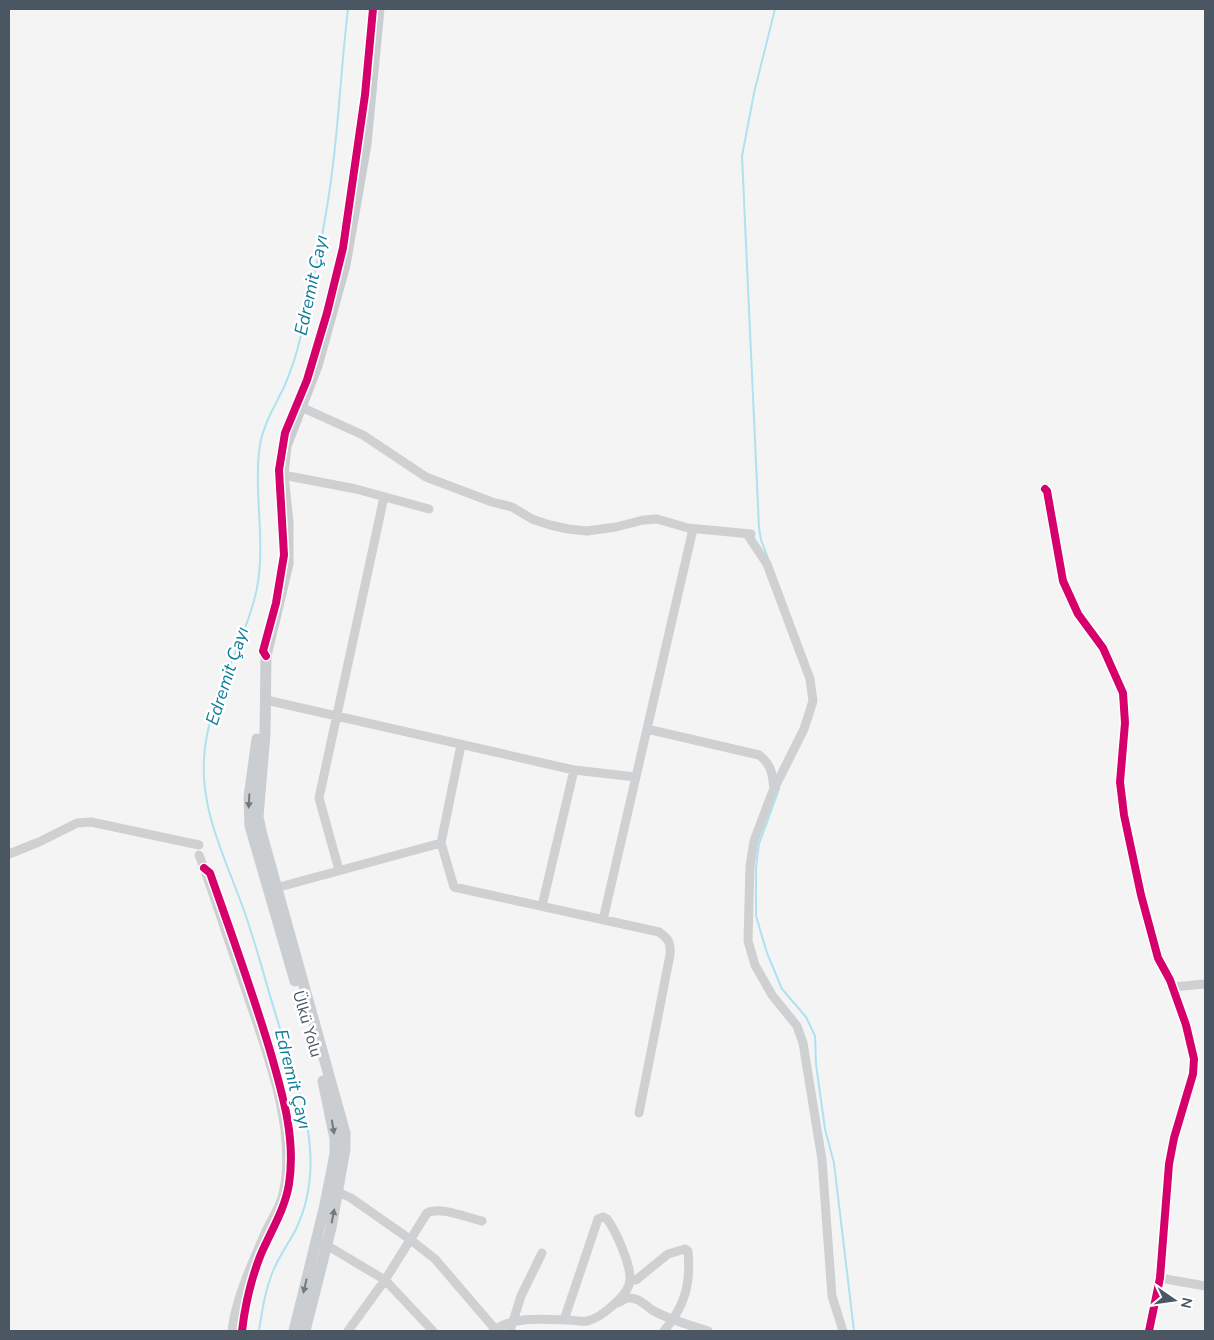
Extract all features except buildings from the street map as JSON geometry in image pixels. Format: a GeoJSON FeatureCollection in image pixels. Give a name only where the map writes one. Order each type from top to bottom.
{"type":"FeatureCollection","features":[{"type":"Feature","properties":{"kind":"main road","name":"Ülkü Yolu"},"geometry":{"type":"LineString","coordinates":[[294,1331],[338,1192],[345,1148],[345,1133],[272,889],[254,842],[249,811],[249,797],[258,732],[264,718],[266,656],[288,564],[288,522],[283,475],[286,446],[317,366],[345,265],[366,144],[379,9]]}},
{"type":"Feature","properties":{"kind":"main road","name":"Ülkü Yolu"},"geometry":{"type":"LineString","coordinates":[[272,889],[323,1078],[335,1139],[335,1154],[322,1242],[305,1331]]}},
{"type":"Feature","properties":{"kind":"street"},"geometry":{"type":"LineString","coordinates":[[301,407],[363,435],[426,477],[492,502],[512,507],[550,525],[587,531],[616,527],[643,520],[657,520],[693,529],[749,534],[767,564],[810,679],[813,701],[804,729],[774,789],[754,840],[750,866],[748,941],[755,965],[772,995],[797,1026],[803,1042],[806,1074],[822,1160],[832,1296],[843,1331]]}},
{"type":"Feature","properties":{"kind":"street"},"geometry":{"type":"LineString","coordinates":[[283,475],[356,489],[429,509]]}},
{"type":"Feature","properties":{"kind":"street"},"geometry":{"type":"LineString","coordinates":[[1045,489],[1047,491],[1063,581],[1078,614],[1103,648],[1123,693],[1125,723],[1120,782],[1124,815],[1141,895],[1158,958],[1173,987],[1186,1025],[1194,1059],[1193,1074],[1174,1138],[1169,1164],[1160,1278],[1149,1331]]}},
{"type":"Feature","properties":{"kind":"street"},"geometry":{"type":"LineString","coordinates":[[339,870],[319,798],[384,497]]}},
{"type":"Feature","properties":{"kind":"street"},"geometry":{"type":"LineString","coordinates":[[603,920],[693,529]]}},
{"type":"Feature","properties":{"kind":"street"},"geometry":{"type":"LineString","coordinates":[[266,700],[574,770],[636,777]]}},
{"type":"Feature","properties":{"kind":"street"},"geometry":{"type":"LineString","coordinates":[[647,729],[759,755],[768,762],[772,773],[774,789]]}},
{"type":"Feature","properties":{"kind":"street"},"geometry":{"type":"LineString","coordinates":[[461,745],[441,843],[454,887],[659,932],[668,938],[671,945],[639,1113]]}},
{"type":"Feature","properties":{"kind":"street"},"geometry":{"type":"LineString","coordinates":[[542,906],[574,770]]}},
{"type":"Feature","properties":{"kind":"street"},"geometry":{"type":"LineString","coordinates":[[9,854],[39,842],[77,823],[91,822],[199,845]]}},
{"type":"Feature","properties":{"kind":"street"},"geometry":{"type":"LineString","coordinates":[[272,889],[441,843]]}},
{"type":"Feature","properties":{"kind":"street"},"geometry":{"type":"LineString","coordinates":[[199,855],[273,1073],[283,1116],[286,1139],[287,1154],[283,1194],[253,1262],[234,1313],[232,1331]]}},
{"type":"Feature","properties":{"kind":"street"},"geometry":{"type":"LineString","coordinates":[[1173,987],[1205,984]]}},
{"type":"Feature","properties":{"kind":"street"},"geometry":{"type":"LineString","coordinates":[[338,1192],[351,1198],[435,1259],[494,1330],[511,1327],[524,1320],[587,1321],[614,1304],[627,1289],[630,1280],[628,1266],[611,1224],[607,1219],[598,1219],[564,1320]]}},
{"type":"Feature","properties":{"kind":"street"},"geometry":{"type":"LineString","coordinates":[[348,1331],[385,1280],[426,1216],[435,1210],[482,1221]]}},
{"type":"Feature","properties":{"kind":"street"},"geometry":{"type":"LineString","coordinates":[[322,1242],[385,1280],[432,1331]]}},
{"type":"Feature","properties":{"kind":"street"},"geometry":{"type":"LineString","coordinates":[[630,1280],[636,1280],[668,1254],[685,1249],[688,1251],[689,1263],[685,1295],[681,1308],[674,1320],[664,1331]]}},
{"type":"Feature","properties":{"kind":"street"},"geometry":{"type":"LineString","coordinates":[[511,1327],[521,1296],[542,1253]]}},
{"type":"Feature","properties":{"kind":"street"},"geometry":{"type":"LineString","coordinates":[[1160,1278],[1205,1286]]}},
{"type":"Feature","properties":{"kind":"street"},"geometry":{"type":"LineString","coordinates":[[238,1331],[242,1293]]}},
{"type":"Feature","properties":{"kind":"street"},"geometry":{"type":"LineString","coordinates":[[614,1304],[629,1298],[643,1302],[650,1309],[674,1320],[708,1331]]}},
{"type":"Feature","properties":{"kind":"waterway","name":"Edremit Çayı"},"geometry":{"type":"LineString","coordinates":[[259,1331],[270,1278],[304,1210],[310,1180],[310,1149],[305,1116],[297,1085],[250,928],[209,812],[204,777],[204,759],[212,715],[244,631],[257,588],[260,552],[258,480],[260,444],[267,422],[284,387],[296,355],[318,258],[334,159],[348,9]]}},
{"type":"Feature","properties":{"kind":"waterway"},"geometry":{"type":"LineString","coordinates":[[768,558],[761,540],[759,528],[742,156],[754,93],[775,9]]}},
{"type":"Feature","properties":{"kind":"waterway"},"geometry":{"type":"LineString","coordinates":[[779,789],[759,844],[756,867],[756,916],[767,953],[782,989],[806,1017],[815,1036],[816,1064],[825,1129],[834,1163],[854,1331]]}},
{"type":"Feature","properties":{"kind":"cycle path"},"geometry":{"type":"LineString","coordinates":[[266,656],[263,651],[276,603],[284,555],[279,470],[285,433],[307,380],[327,313],[343,248],[365,95],[373,9]]}},
{"type":"Feature","properties":{"kind":"cycle path"},"geometry":{"type":"LineString","coordinates":[[1045,489],[1047,491],[1063,581],[1078,614],[1103,648],[1123,693],[1125,723],[1120,782],[1124,815],[1141,895],[1158,958],[1170,980],[1186,1025],[1194,1059],[1193,1074],[1174,1138],[1169,1164],[1160,1278],[1149,1331]]}},
{"type":"Feature","properties":{"kind":"cycle path"},"geometry":{"type":"LineString","coordinates":[[204,868],[210,873],[257,1008],[280,1086],[290,1134],[291,1167],[287,1193],[254,1273],[242,1331]]}}]}
